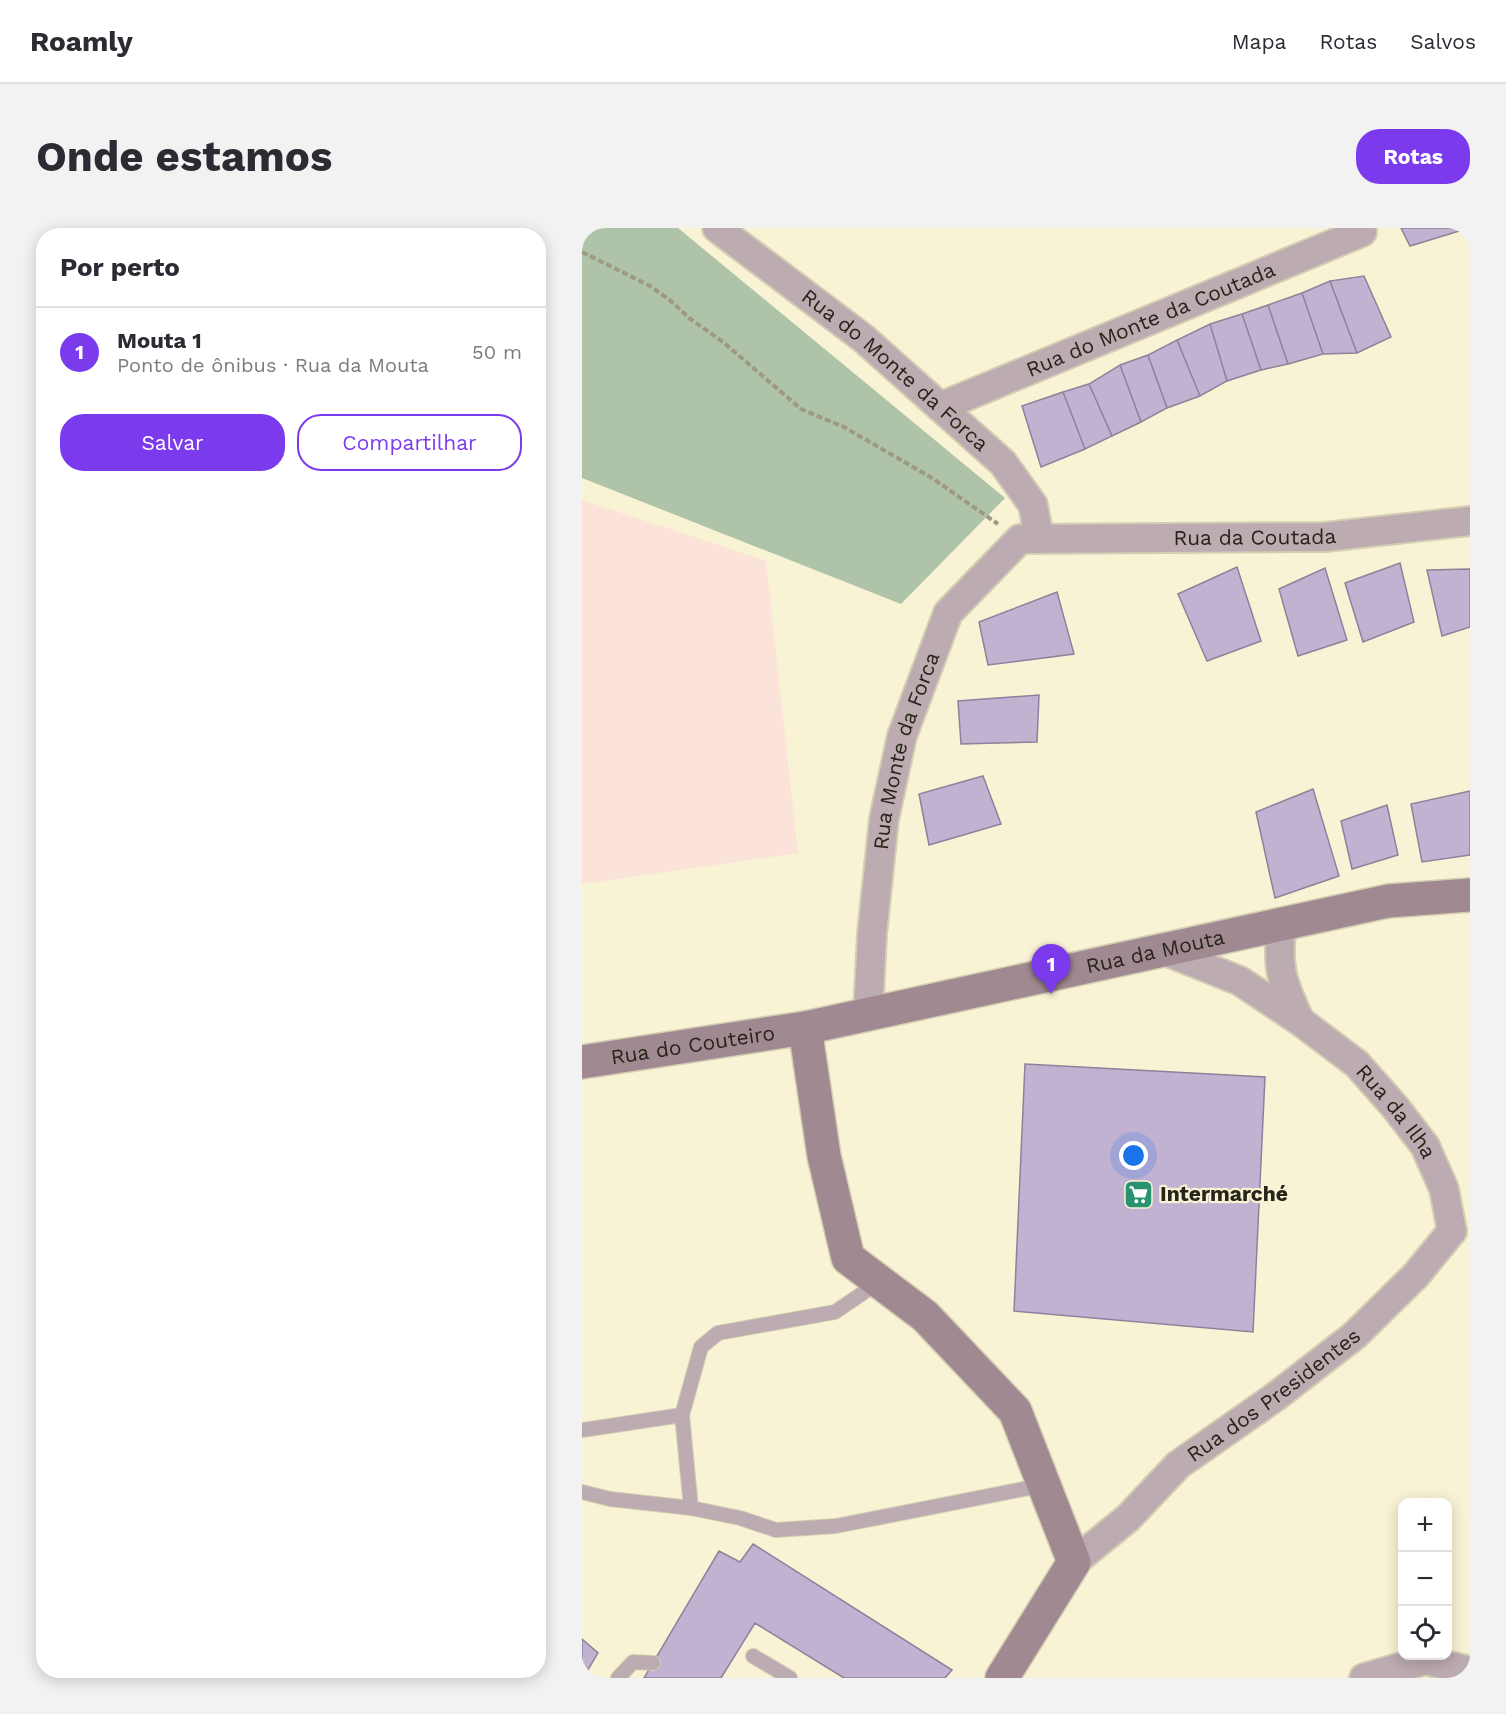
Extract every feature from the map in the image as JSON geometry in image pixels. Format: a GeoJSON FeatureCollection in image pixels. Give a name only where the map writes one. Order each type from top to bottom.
{"type":"FeatureCollection","features":[{"type":"Feature","properties":{"kind":"main road","name":"Rua da Mouta"},"geometry":{"type":"LineString","coordinates":[[805,1028],[1388,901],[1470,895]]}},
{"type":"Feature","properties":{"kind":"main road","name":"Rua do Couteiro"},"geometry":{"type":"LineString","coordinates":[[582,1062],[805,1028]]}},
{"type":"Feature","properties":{"kind":"main road"},"geometry":{"type":"LineString","coordinates":[[805,1028],[824,1156],[848,1258],[925,1316],[1015,1412],[1074,1562],[1002,1678]]}},
{"type":"Feature","properties":{"kind":"street","name":"Rua do Monte da Forca"},"geometry":{"type":"LineString","coordinates":[[717,228],[863,338],[1003,463],[1033,505],[1030,539]]}},
{"type":"Feature","properties":{"kind":"street","name":"Rua do Monte da Coutada"},"geometry":{"type":"LineString","coordinates":[[940,407],[1362,232]]}},
{"type":"Feature","properties":{"kind":"street","name":"Rua da Coutada"},"geometry":{"type":"LineString","coordinates":[[1030,539],[1324,537],[1470,521]]}},
{"type":"Feature","properties":{"kind":"street","name":"Rua Monte da Forca"},"geometry":{"type":"LineString","coordinates":[[868,1014],[872,934],[884,819],[903,736],[948,613],[1030,539]]}},
{"type":"Feature","properties":{"kind":"street","name":"Rua da Ilha"},"geometry":{"type":"LineString","coordinates":[[1282,924],[1278,955],[1282,983],[1300,1021]]}},
{"type":"Feature","properties":{"kind":"street","name":"Rua da Ilha"},"geometry":{"type":"LineString","coordinates":[[1165,951],[1240,981],[1300,1021],[1357,1064],[1395,1107],[1425,1146],[1461,1231]]}},
{"type":"Feature","properties":{"kind":"street","name":"Rua dos Presidentes"},"geometry":{"type":"LineString","coordinates":[[1074,1562],[1128,1518],[1178,1465],[1275,1397],[1355,1335],[1461,1231]]}},
{"type":"Feature","properties":{"kind":"street"},"geometry":{"type":"LineString","coordinates":[[1364,1678],[1425,1660],[1470,1671]]}},
{"type":"Feature","properties":{"kind":"lane"},"geometry":{"type":"LineString","coordinates":[[691,1508],[682,1415],[700,1347],[718,1333],[835,1312],[879,1282]]}},
{"type":"Feature","properties":{"kind":"lane"},"geometry":{"type":"LineString","coordinates":[[582,1430],[682,1415]]}},
{"type":"Feature","properties":{"kind":"lane"},"geometry":{"type":"LineString","coordinates":[[582,1492],[610,1499],[691,1508],[740,1518],[776,1530],[836,1526],[1044,1485]]}},
{"type":"Feature","properties":{"kind":"lane"},"geometry":{"type":"LineString","coordinates":[[753,1656],[790,1678]]}},
{"type":"Feature","properties":{"kind":"lane"},"geometry":{"type":"LineString","coordinates":[[618,1678],[633,1662],[653,1664]]}},
{"type":"Feature","properties":{"kind":"path"},"geometry":{"type":"LineString","coordinates":[[582,252],[650,286],[671,301],[801,409],[844,427],[1030,539]]}},
{"type":"Feature","properties":{"kind":"shaded area"},"geometry":{"type":"Polygon","coordinates":[[[582,500],[766,561],[798,853],[582,884],[582,500]]]}},
{"type":"Feature","properties":{"kind":"green space"},"geometry":{"type":"Polygon","coordinates":[[[582,228],[678,228],[1005,498],[901,604],[582,478],[582,228]]]}},
{"type":"Feature","properties":{"kind":"building"},"geometry":{"type":"Polygon","coordinates":[[[1401,228],[1469,228],[1410,246],[1401,228]]]}},
{"type":"Feature","properties":{"kind":"building"},"geometry":{"type":"Polygon","coordinates":[[[1364,276],[1391,337],[1357,353],[1330,281],[1364,276]]]}},
{"type":"Feature","properties":{"kind":"building"},"geometry":{"type":"Polygon","coordinates":[[[1330,281],[1357,353],[1323,354],[1302,293],[1330,281]]]}},
{"type":"Feature","properties":{"kind":"building"},"geometry":{"type":"Polygon","coordinates":[[[1302,293],[1323,354],[1288,364],[1268,305],[1302,293]]]}},
{"type":"Feature","properties":{"kind":"building"},"geometry":{"type":"Polygon","coordinates":[[[1268,305],[1288,364],[1261,370],[1242,314],[1268,305]]]}},
{"type":"Feature","properties":{"kind":"building"},"geometry":{"type":"Polygon","coordinates":[[[1242,314],[1261,370],[1227,381],[1210,324],[1242,314]]]}},
{"type":"Feature","properties":{"kind":"building"},"geometry":{"type":"Polygon","coordinates":[[[1210,324],[1227,381],[1200,396],[1177,340],[1210,324]]]}},
{"type":"Feature","properties":{"kind":"building"},"geometry":{"type":"Polygon","coordinates":[[[1177,340],[1200,396],[1167,408],[1148,355],[1177,340]]]}},
{"type":"Feature","properties":{"kind":"building"},"geometry":{"type":"Polygon","coordinates":[[[1148,355],[1167,408],[1141,422],[1120,365],[1148,355]]]}},
{"type":"Feature","properties":{"kind":"building"},"geometry":{"type":"Polygon","coordinates":[[[1120,365],[1141,422],[1112,436],[1089,384],[1120,365]]]}},
{"type":"Feature","properties":{"kind":"building"},"geometry":{"type":"Polygon","coordinates":[[[1089,384],[1112,436],[1085,449],[1063,392],[1089,384]]]}},
{"type":"Feature","properties":{"kind":"building"},"geometry":{"type":"Polygon","coordinates":[[[1063,392],[1085,449],[1041,467],[1022,406],[1063,392]]]}},
{"type":"Feature","properties":{"kind":"building"},"geometry":{"type":"Polygon","coordinates":[[[1400,563],[1414,622],[1363,642],[1345,583],[1400,563]]]}},
{"type":"Feature","properties":{"kind":"building"},"geometry":{"type":"Polygon","coordinates":[[[1237,567],[1261,641],[1207,661],[1178,594],[1237,567]]]}},
{"type":"Feature","properties":{"kind":"building"},"geometry":{"type":"Polygon","coordinates":[[[1325,568],[1347,640],[1298,656],[1279,589],[1325,568]]]}},
{"type":"Feature","properties":{"kind":"building"},"geometry":{"type":"Polygon","coordinates":[[[1470,569],[1470,627],[1442,636],[1427,570],[1470,569]]]}},
{"type":"Feature","properties":{"kind":"building"},"geometry":{"type":"Polygon","coordinates":[[[1057,592],[1074,654],[988,665],[979,622],[1057,592]]]}},
{"type":"Feature","properties":{"kind":"building"},"geometry":{"type":"Polygon","coordinates":[[[1039,695],[1037,742],[961,744],[958,701],[1039,695]]]}},
{"type":"Feature","properties":{"kind":"building"},"geometry":{"type":"Polygon","coordinates":[[[983,776],[1001,824],[929,845],[919,794],[983,776]]]}},
{"type":"Feature","properties":{"kind":"building"},"geometry":{"type":"Polygon","coordinates":[[[1313,789],[1339,876],[1275,898],[1256,812],[1313,789]]]}},
{"type":"Feature","properties":{"kind":"building"},"geometry":{"type":"Polygon","coordinates":[[[1470,791],[1470,855],[1422,862],[1411,804],[1470,791]]]}},
{"type":"Feature","properties":{"kind":"building"},"geometry":{"type":"Polygon","coordinates":[[[1387,805],[1398,855],[1352,869],[1341,821],[1387,805]]]}},
{"type":"Feature","properties":{"kind":"building","name":"Intermarché"},"geometry":{"type":"Polygon","coordinates":[[[1025,1064],[1265,1077],[1253,1332],[1014,1311],[1025,1064]]]}},
{"type":"Feature","properties":{"kind":"building"},"geometry":{"type":"Polygon","coordinates":[[[753,1544],[952,1670],[945,1678],[844,1678],[755,1623],[721,1678],[644,1678],[719,1551],[740,1562],[753,1544]]]}},
{"type":"Feature","properties":{"kind":"building"},"geometry":{"type":"Polygon","coordinates":[[[582,1639],[598,1653],[583,1678],[582,1678],[582,1639]]]}},
{"type":"Feature","properties":{"kind":"place","name":"Mouta 1"},"geometry":{"type":"Point","coordinates":[1051,994]}},
{"type":"Feature","properties":{"kind":"place","name":"Intermarché"},"geometry":{"type":"Point","coordinates":[1139,1194]}}]}
